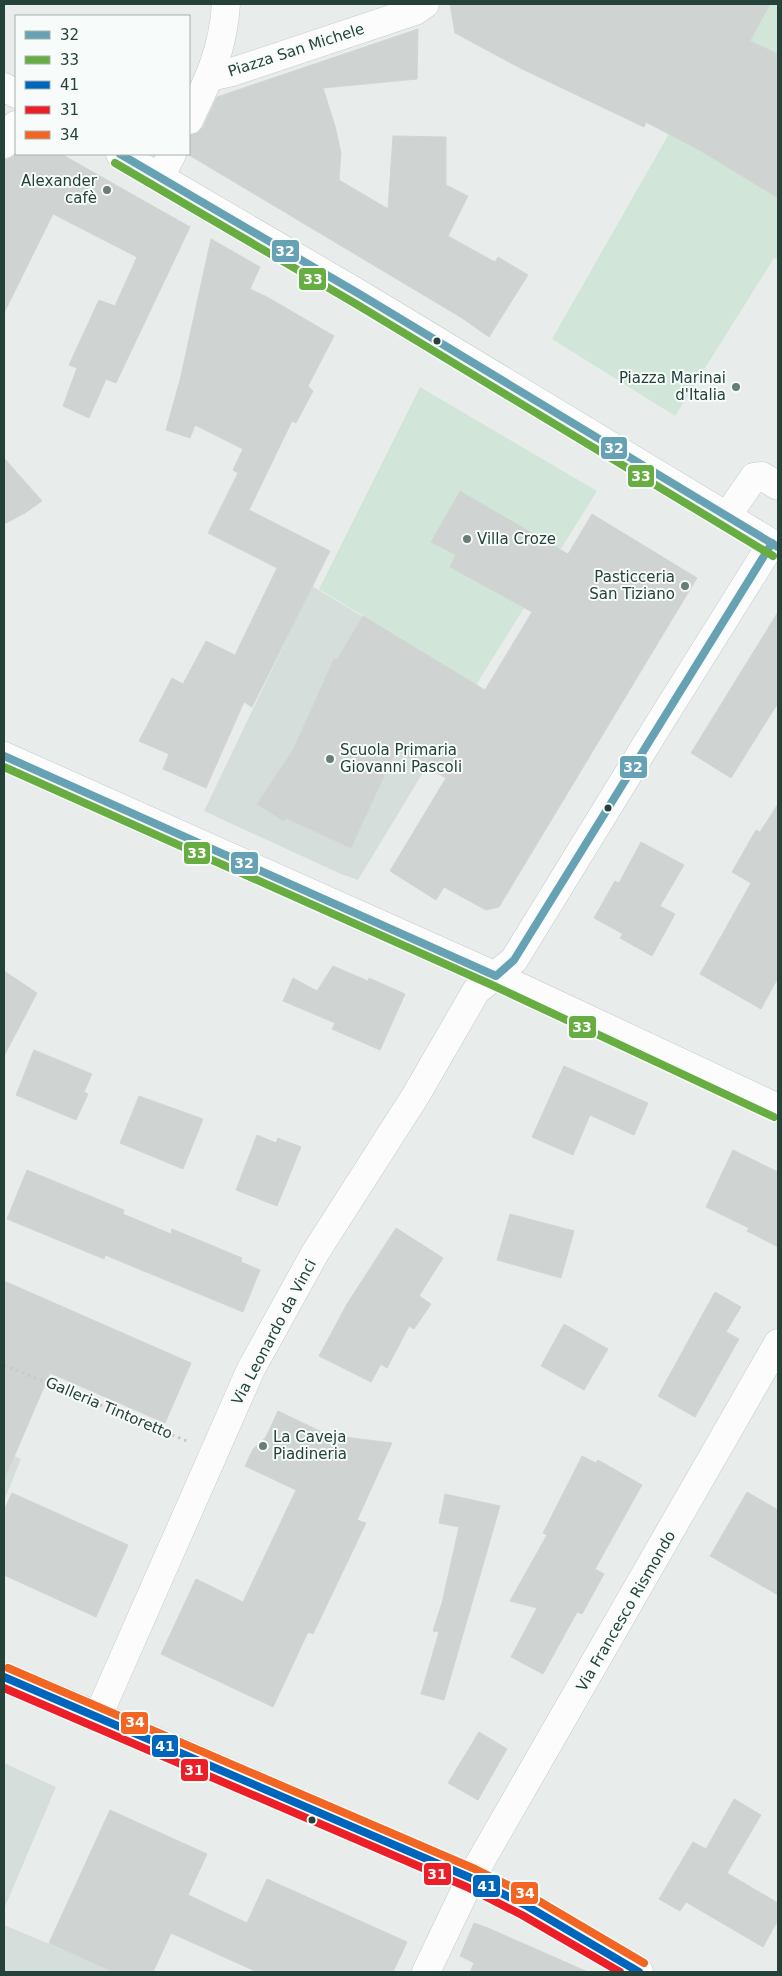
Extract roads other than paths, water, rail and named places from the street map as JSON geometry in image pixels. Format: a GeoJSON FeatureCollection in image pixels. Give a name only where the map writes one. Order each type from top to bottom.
{"type":"FeatureCollection","features":[{"type":"Feature","properties":{"kind":"street","name":"Piazza San Michele"},"geometry":{"type":"LineString","coordinates":[[209,77],[223,37],[226,4]]}},
{"type":"Feature","properties":{"kind":"street","name":"Piazza San Michele"},"geometry":{"type":"LineString","coordinates":[[209,77],[232,72],[415,11],[425,4]]}},
{"type":"Feature","properties":{"kind":"street"},"geometry":{"type":"LineString","coordinates":[[190,118],[209,77]]}},
{"type":"Feature","properties":{"kind":"street"},"geometry":{"type":"LineString","coordinates":[[4,87],[15,93]]}},
{"type":"Feature","properties":{"kind":"street"},"geometry":{"type":"LineString","coordinates":[[4,144],[15,127]]}},
{"type":"Feature","properties":{"kind":"street"},"geometry":{"type":"LineString","coordinates":[[124,155],[166,165],[361,295],[775,545]]}},
{"type":"Feature","properties":{"kind":"street"},"geometry":{"type":"LineString","coordinates":[[727,516],[766,482]]}},
{"type":"Feature","properties":{"kind":"street","name":"Via Leonardo da Vinci"},"geometry":{"type":"LineString","coordinates":[[98,1716],[213,1453],[252,1369],[315,1253],[416,1095],[476,991],[514,960],[657,727],[775,545]]}},
{"type":"Feature","properties":{"kind":"street"},"geometry":{"type":"LineString","coordinates":[[4,756],[496,976],[778,1108]]}},
{"type":"Feature","properties":{"kind":"street","name":"Via Francesco Rismondo"},"geometry":{"type":"LineString","coordinates":[[426,1972],[471,1878],[778,1343]]}},
{"type":"Feature","properties":{"kind":"street"},"geometry":{"type":"LineString","coordinates":[[4,1677],[471,1878],[527,1906],[639,1972]]}},
{"type":"Feature","properties":{"kind":"place","name":"Alexander cafè"},"geometry":{"type":"Point","coordinates":[107,190]}},
{"type":"Feature","properties":{"kind":"place","name":"Piazza Marinai d'Italia"},"geometry":{"type":"Point","coordinates":[736,387]}},
{"type":"Feature","properties":{"kind":"place","name":"Villa Croze"},"geometry":{"type":"Point","coordinates":[467,539]}},
{"type":"Feature","properties":{"kind":"place","name":"Pasticceria San Tiziano"},"geometry":{"type":"Point","coordinates":[685,586]}},
{"type":"Feature","properties":{"kind":"place","name":"Scuola Primaria Giovanni Pascoli"},"geometry":{"type":"Point","coordinates":[330,759]}},
{"type":"Feature","properties":{"kind":"place","name":"La Caveja Piadineria"},"geometry":{"type":"Point","coordinates":[263,1446]}}]}
